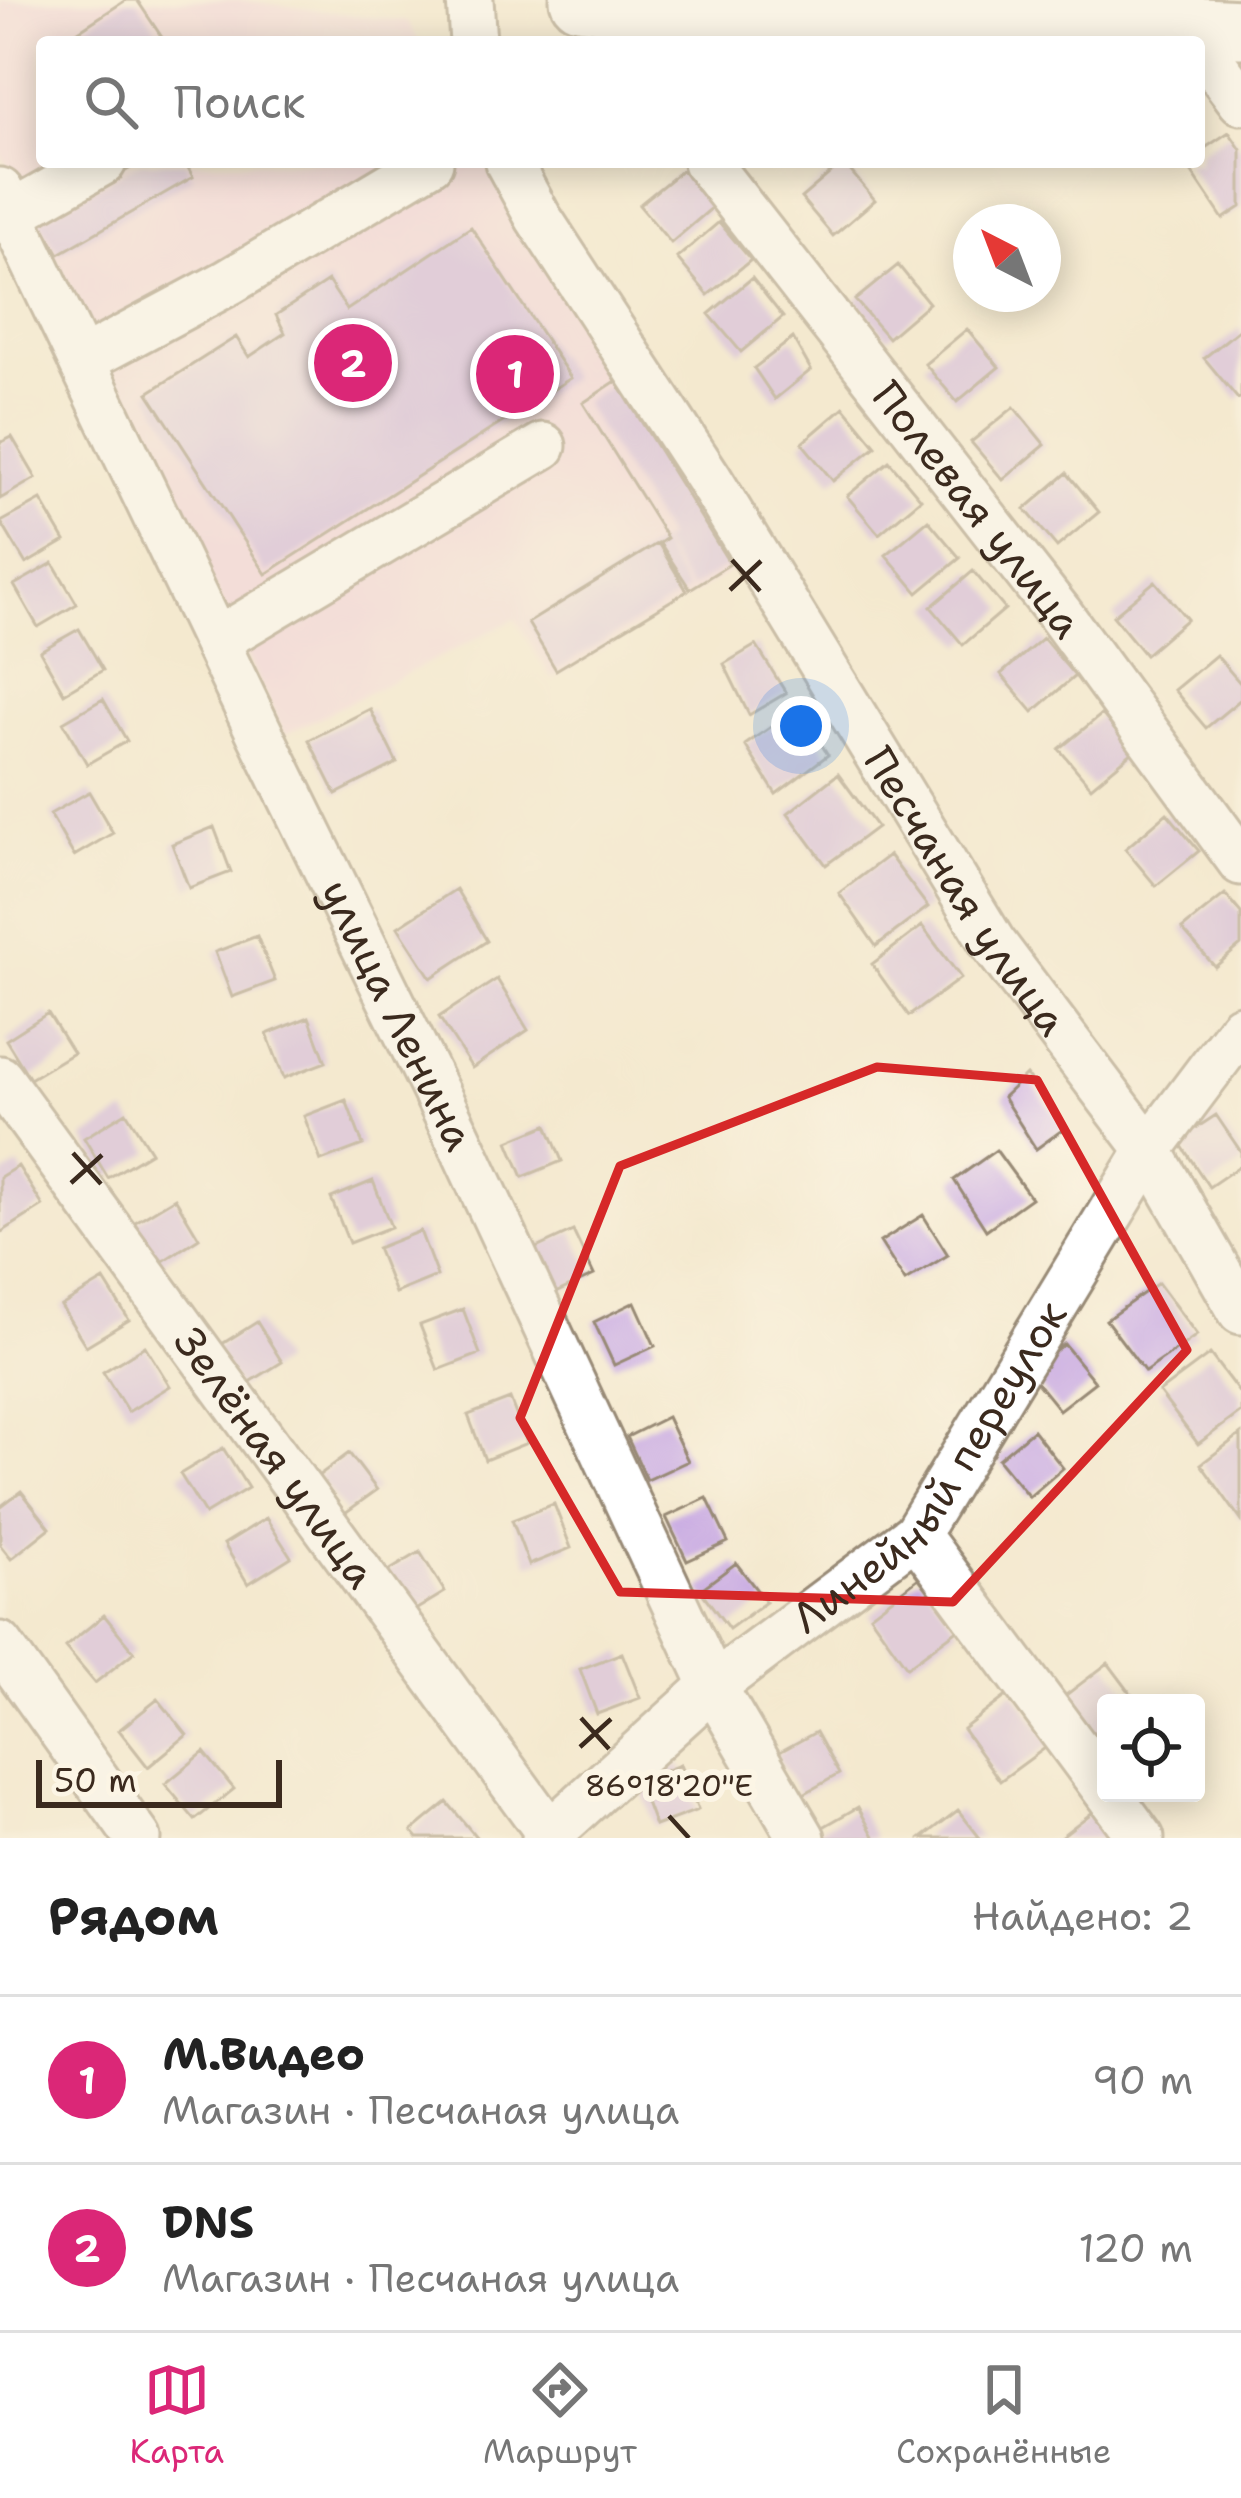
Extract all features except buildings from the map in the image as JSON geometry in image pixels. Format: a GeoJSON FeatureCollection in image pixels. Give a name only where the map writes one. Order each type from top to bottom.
{"type":"FeatureCollection","features":[{"type":"Feature","properties":{"kind":"main road"},"geometry":{"type":"LineString","coordinates":[[579,0],[673,27],[1025,18],[1241,29]]}},
{"type":"Feature","properties":{"kind":"street"},"geometry":{"type":"LineString","coordinates":[[470,0],[473,36]]}},
{"type":"Feature","properties":{"kind":"street"},"geometry":{"type":"LineString","coordinates":[[1205,47],[1241,101]]}},
{"type":"Feature","properties":{"kind":"street"},"geometry":{"type":"LineString","coordinates":[[6,202],[88,168]]}},
{"type":"Feature","properties":{"kind":"street"},"geometry":{"type":"LineString","coordinates":[[83,360],[229,282],[420,168]]}},
{"type":"Feature","properties":{"kind":"street","name":"Песчаная улица"},"geometry":{"type":"LineString","coordinates":[[511,168],[538,217],[709,479],[992,942],[1148,1150],[1241,1311]]}},
{"type":"Feature","properties":{"kind":"street","name":"Полевая улица"},"geometry":{"type":"LineString","coordinates":[[711,168],[1059,613],[1241,862]]}},
{"type":"Feature","properties":{"kind":"street","name":"улица Ленина"},"geometry":{"type":"LineString","coordinates":[[6,202],[458,1137],[713,1686],[802,1838]]}},
{"type":"Feature","properties":{"kind":"street"},"geometry":{"type":"LineString","coordinates":[[216,641],[543,446]]}},
{"type":"Feature","properties":{"kind":"street","name":"Линейный переулок"},"geometry":{"type":"LineString","coordinates":[[547,1836],[713,1686],[916,1534],[1148,1150],[1241,1028]]}},
{"type":"Feature","properties":{"kind":"street","name":"Зелёная улица"},"geometry":{"type":"LineString","coordinates":[[0,1079],[547,1836]]}},
{"type":"Feature","properties":{"kind":"street"},"geometry":{"type":"LineString","coordinates":[[916,1534],[1097,1778]]}},
{"type":"Feature","properties":{"kind":"street"},"geometry":{"type":"LineString","coordinates":[[0,1645],[138,1838]]}},
{"type":"Feature","properties":{"kind":"street"},"geometry":{"type":"LineString","coordinates":[[1115,1802],[1142,1838]]}},
{"type":"Feature","properties":{"kind":"highlighted area"},"geometry":{"type":"Polygon","coordinates":[[[877,1067],[1037,1080],[1187,1350],[953,1602],[620,1592],[520,1418],[620,1166],[877,1067]]]}},
{"type":"Feature","properties":{"kind":"shaded area"},"geometry":{"type":"Polygon","coordinates":[[[0,0],[241,0],[408,22],[416,36],[36,36],[36,168],[488,168],[747,562],[552,679],[515,619],[284,735],[93,334],[0,153],[0,0]]]}},
{"type":"Feature","properties":{"kind":"place","name":"DNS"},"geometry":{"type":"Point","coordinates":[353,363]}},
{"type":"Feature","properties":{"kind":"place","name":"М.Видео"},"geometry":{"type":"Point","coordinates":[515,374]}}]}
